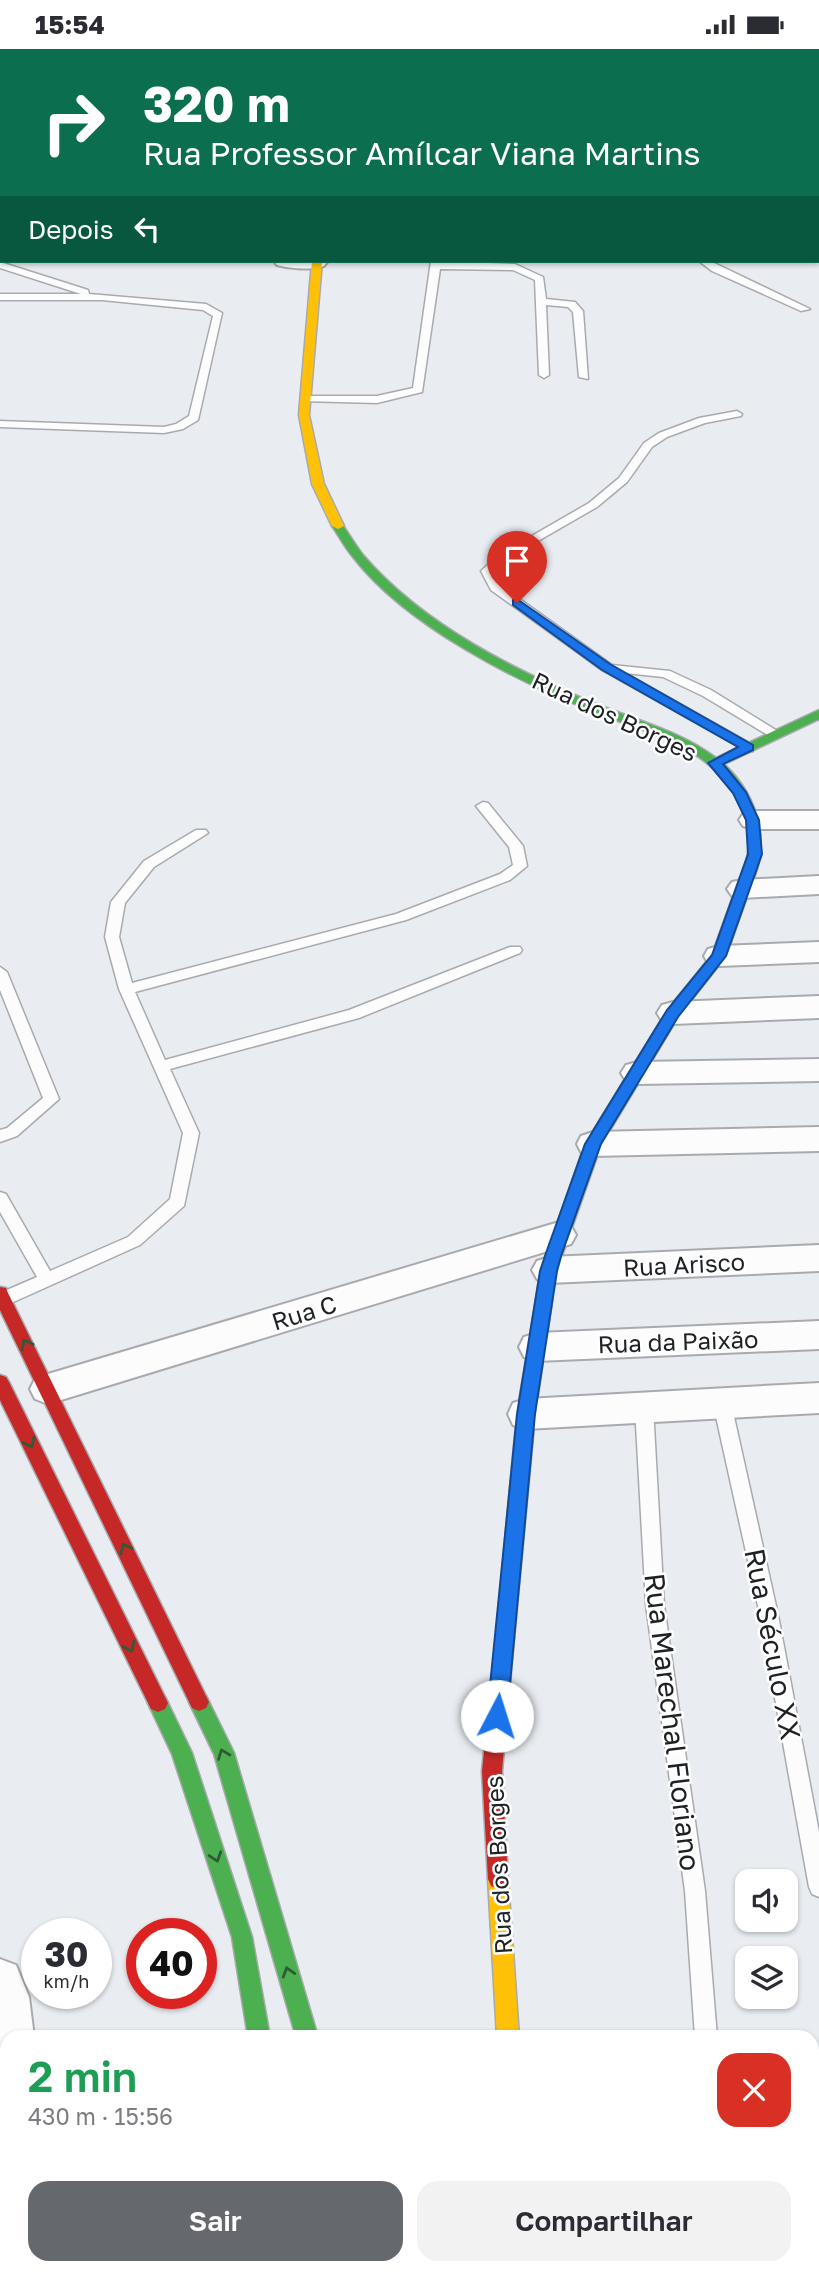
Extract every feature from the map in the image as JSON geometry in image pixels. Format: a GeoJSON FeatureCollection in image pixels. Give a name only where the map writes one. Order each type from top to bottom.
{"type":"FeatureCollection","features":[{"type":"Feature","properties":{"kind":"main road","name":"Rua dos Borges"},"geometry":{"type":"LineString","coordinates":[[317,263],[304,415],[318,484],[342,534],[374,575],[449,634],[555,692],[672,739],[715,763],[740,792],[753,820],[755,854],[719,956],[673,1013],[593,1144],[559,1235],[549,1271],[526,1414],[492,1771],[508,2030]]}},
{"type":"Feature","properties":{"kind":"main road"},"geometry":{"type":"LineString","coordinates":[[715,763],[819,715]]}},
{"type":"Feature","properties":{"kind":"main road"},"geometry":{"type":"LineString","coordinates":[[2,1296],[224,1753],[305,2030]]}},
{"type":"Feature","properties":{"kind":"main road"},"geometry":{"type":"LineString","coordinates":[[0,1382],[182,1753],[242,1937],[258,2030]]}},
{"type":"Feature","properties":{"kind":"street"},"geometry":{"type":"LineString","coordinates":[[753,820],[819,820]]}},
{"type":"Feature","properties":{"kind":"street"},"geometry":{"type":"LineString","coordinates":[[742,889],[819,885]]}},
{"type":"Feature","properties":{"kind":"street"},"geometry":{"type":"LineString","coordinates":[[719,956],[819,952]]}},
{"type":"Feature","properties":{"kind":"street"},"geometry":{"type":"LineString","coordinates":[[673,1013],[819,1007]]}},
{"type":"Feature","properties":{"kind":"street"},"geometry":{"type":"LineString","coordinates":[[637,1073],[819,1070]]}},
{"type":"Feature","properties":{"kind":"street"},"geometry":{"type":"LineString","coordinates":[[593,1144],[819,1139]]}},
{"type":"Feature","properties":{"kind":"street","name":"Rua C"},"geometry":{"type":"LineString","coordinates":[[48,1389],[559,1235]]}},
{"type":"Feature","properties":{"kind":"street","name":"Rua Arisco"},"geometry":{"type":"LineString","coordinates":[[549,1271],[819,1258]]}},
{"type":"Feature","properties":{"kind":"street","name":"Rua da Paixão"},"geometry":{"type":"LineString","coordinates":[[537,1347],[819,1335]]}},
{"type":"Feature","properties":{"kind":"street"},"geometry":{"type":"LineString","coordinates":[[526,1414],[819,1398]]}},
{"type":"Feature","properties":{"kind":"street"},"geometry":{"type":"LineString","coordinates":[[0,1981],[6,1997],[9,2030]]}},
{"type":"Feature","properties":{"kind":"lane"},"geometry":{"type":"LineString","coordinates":[[306,399],[396,399],[418,390],[436,263],[515,267],[540,279],[544,375]]}},
{"type":"Feature","properties":{"kind":"lane"},"geometry":{"type":"LineString","coordinates":[[707,263],[805,309]]}},
{"type":"Feature","properties":{"kind":"lane"},"geometry":{"type":"LineString","coordinates":[[0,265],[102,297]]}},
{"type":"Feature","properties":{"kind":"lane"},"geometry":{"type":"LineString","coordinates":[[0,297],[102,297],[206,307],[218,315],[194,418],[179,427],[164,430],[0,424]]}},
{"type":"Feature","properties":{"kind":"lane"},"geometry":{"type":"LineString","coordinates":[[540,301],[571,304],[578,311],[584,377]]}},
{"type":"Feature","properties":{"kind":"lane"},"geometry":{"type":"LineString","coordinates":[[737,414],[702,420],[663,435],[648,445],[623,480],[593,505],[501,558],[487,571],[495,587],[606,667],[748,747]]}},
{"type":"Feature","properties":{"kind":"lane"},"geometry":{"type":"LineString","coordinates":[[606,667],[666,674],[707,693],[776,734]]}},
{"type":"Feature","properties":{"kind":"lane"},"geometry":{"type":"LineString","coordinates":[[126,989],[401,917],[505,877],[520,866],[516,846],[483,806]]}},
{"type":"Feature","properties":{"kind":"lane"},"geometry":{"type":"LineString","coordinates":[[2,1296],[47,1280],[134,1241],[178,1202],[191,1133],[126,989],[113,937],[118,902],[149,864],[201,833]]}},
{"type":"Feature","properties":{"kind":"lane"},"geometry":{"type":"LineString","coordinates":[[162,1066],[354,1014],[515,950]]}},
{"type":"Feature","properties":{"kind":"lane"},"geometry":{"type":"LineString","coordinates":[[0,972],[51,1099],[12,1132],[0,1136]]}},
{"type":"Feature","properties":{"kind":"lane"},"geometry":{"type":"LineString","coordinates":[[0,1198],[47,1280]]}},
{"type":"Feature","properties":{"kind":"lane","name":"Rua Século XX"},"geometry":{"type":"LineString","coordinates":[[722,1403],[769,1615],[819,1887]]}},
{"type":"Feature","properties":{"kind":"lane","name":"Rua Marechal Floriano"},"geometry":{"type":"LineString","coordinates":[[645,1407],[655,1605],[695,1891],[705,2030]]}},
{"type":"Feature","properties":{"kind":"traffic: fast"},"geometry":{"type":"LineString","coordinates":[[338,526],[357,555],[384,584],[454,636],[531,679],[676,740],[716,764],[740,793],[754,828],[754,857],[743,888]]}},
{"type":"Feature","properties":{"kind":"traffic: fast"},"geometry":{"type":"LineString","coordinates":[[715,763],[819,714]]}},
{"type":"Feature","properties":{"kind":"traffic: fast"},"geometry":{"type":"LineString","coordinates":[[505,1638],[526,1414],[544,1300]]}},
{"type":"Feature","properties":{"kind":"traffic: fast"},"geometry":{"type":"LineString","coordinates":[[199,1702],[224,1753],[305,2030]]}},
{"type":"Feature","properties":{"kind":"traffic: fast"},"geometry":{"type":"LineString","coordinates":[[158,1703],[182,1753],[242,1937],[258,2030]]}},
{"type":"Feature","properties":{"kind":"traffic: slow"},"geometry":{"type":"LineString","coordinates":[[317,263],[304,415],[318,484],[338,526]]}},
{"type":"Feature","properties":{"kind":"traffic: slow"},"geometry":{"type":"LineString","coordinates":[[498,1879],[508,2030]]}},
{"type":"Feature","properties":{"kind":"traffic: jam"},"geometry":{"type":"LineString","coordinates":[[544,1300],[549,1270],[593,1144],[673,1013],[719,956],[743,888]]}},
{"type":"Feature","properties":{"kind":"traffic: jam"},"geometry":{"type":"LineString","coordinates":[[0,1293],[199,1702]]}},
{"type":"Feature","properties":{"kind":"traffic: jam"},"geometry":{"type":"LineString","coordinates":[[0,1382],[158,1703]]}},
{"type":"Feature","properties":{"kind":"traffic: jam"},"geometry":{"type":"LineString","coordinates":[[498,1879],[492,1771],[505,1638]]}},
{"type":"Feature","properties":{"kind":"route"},"geometry":{"type":"LineString","coordinates":[[497,1716],[526,1414],[549,1271],[559,1235],[593,1144],[673,1013],[719,956],[755,854],[753,820],[740,792],[715,763],[748,747],[606,667],[517,603]]}}]}
